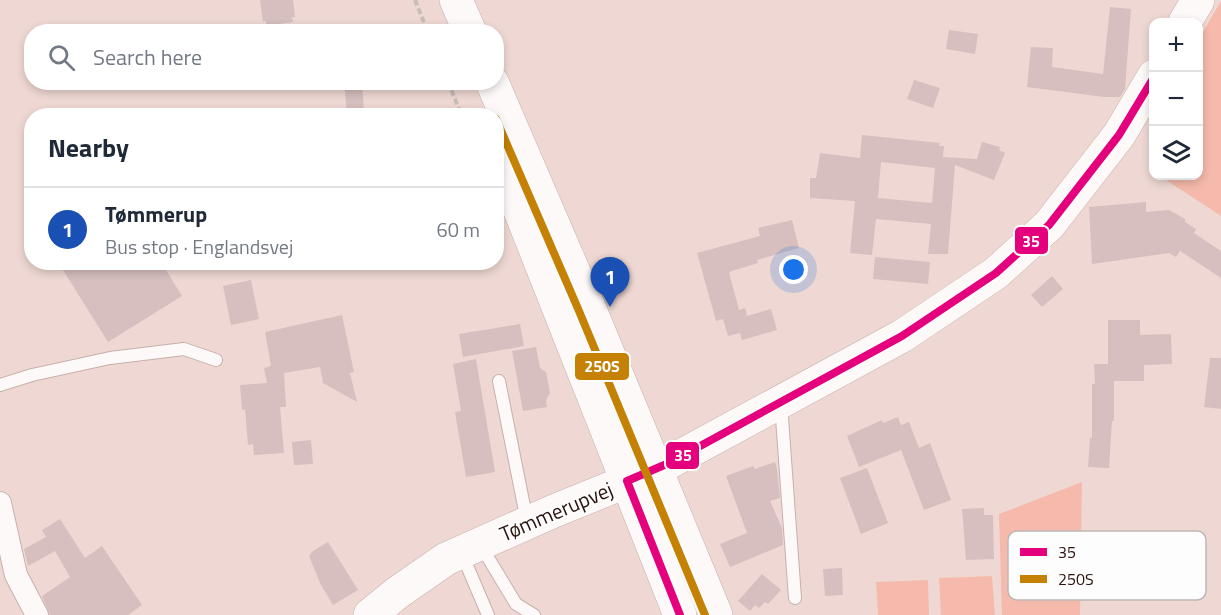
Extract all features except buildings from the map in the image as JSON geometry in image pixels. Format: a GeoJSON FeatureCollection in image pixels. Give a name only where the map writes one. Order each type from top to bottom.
{"type":"FeatureCollection","features":[{"type":"Feature","properties":{"kind":"main road"},"geometry":{"type":"LineString","coordinates":[[437,0],[447,24]]}},
{"type":"Feature","properties":{"kind":"main road"},"geometry":{"type":"LineString","coordinates":[[456,0],[466,24]]}},
{"type":"Feature","properties":{"kind":"main road"},"geometry":{"type":"LineString","coordinates":[[1187,18],[1198,0]]}},
{"type":"Feature","properties":{"kind":"main road","name":"Tømmerupvej"},"geometry":{"type":"LineString","coordinates":[[370,615],[396,593],[446,559],[641,476],[902,336],[996,273],[1049,225],[1119,135],[1149,84]]}},
{"type":"Feature","properties":{"kind":"main road"},"geometry":{"type":"LineString","coordinates":[[473,90],[480,108]]}},
{"type":"Feature","properties":{"kind":"main road"},"geometry":{"type":"LineString","coordinates":[[495,90],[503,108]]}},
{"type":"Feature","properties":{"kind":"main road"},"geometry":{"type":"LineString","coordinates":[[504,110],[589,307],[641,476],[680,615]]}},
{"type":"Feature","properties":{"kind":"main road"},"geometry":{"type":"LineString","coordinates":[[504,168],[641,476],[716,615]]}},
{"type":"Feature","properties":{"kind":"street"},"geometry":{"type":"LineString","coordinates":[[0,503],[16,575],[37,615]]}},
{"type":"Feature","properties":{"kind":"lane"},"geometry":{"type":"LineString","coordinates":[[0,385],[75,365],[173,350],[184,349],[216,360]]}},
{"type":"Feature","properties":{"kind":"lane"},"geometry":{"type":"LineString","coordinates":[[499,381],[527,523]]}},
{"type":"Feature","properties":{"kind":"lane"},"geometry":{"type":"LineString","coordinates":[[781,402],[795,598]]}},
{"type":"Feature","properties":{"kind":"lane"},"geometry":{"type":"LineString","coordinates":[[471,548],[488,615]]}},
{"type":"Feature","properties":{"kind":"lane"},"geometry":{"type":"LineString","coordinates":[[471,548],[516,604],[534,615]]}},
{"type":"Feature","properties":{"kind":"path"},"geometry":{"type":"LineString","coordinates":[[416,0],[425,24]]}},
{"type":"Feature","properties":{"kind":"path"},"geometry":{"type":"LineString","coordinates":[[451,90],[459,108]]}},
{"type":"Feature","properties":{"kind":"shaded area"},"geometry":{"type":"Polygon","coordinates":[[[1221,1],[1221,216],[1166,180],[1203,180],[1203,32],[1221,1]]]}},
{"type":"Feature","properties":{"kind":"shaded area"},"geometry":{"type":"Polygon","coordinates":[[[1082,482],[1081,531],[1008,531],[1008,600],[1080,600],[1080,615],[1002,615],[999,514],[1082,482]]]}},
{"type":"Feature","properties":{"kind":"shaded area"},"geometry":{"type":"Polygon","coordinates":[[[992,576],[995,615],[941,615],[939,578],[992,576]]]}},
{"type":"Feature","properties":{"kind":"shaded area"},"geometry":{"type":"Polygon","coordinates":[[[928,580],[929,615],[878,615],[876,582],[928,580]]]}},
{"type":"Feature","properties":{"kind":"transit line","name":"35"},"geometry":{"type":"LineString","coordinates":[[680,615],[627,481],[669,463],[902,336],[996,273],[1049,225],[1119,135],[1149,85]]}},
{"type":"Feature","properties":{"kind":"transit line","name":"250S"},"geometry":{"type":"LineString","coordinates":[[504,138],[579,311],[705,615]]}},
{"type":"Feature","properties":{"kind":"place","name":"Tømmerup"},"geometry":{"type":"Point","coordinates":[610,307]}}]}
